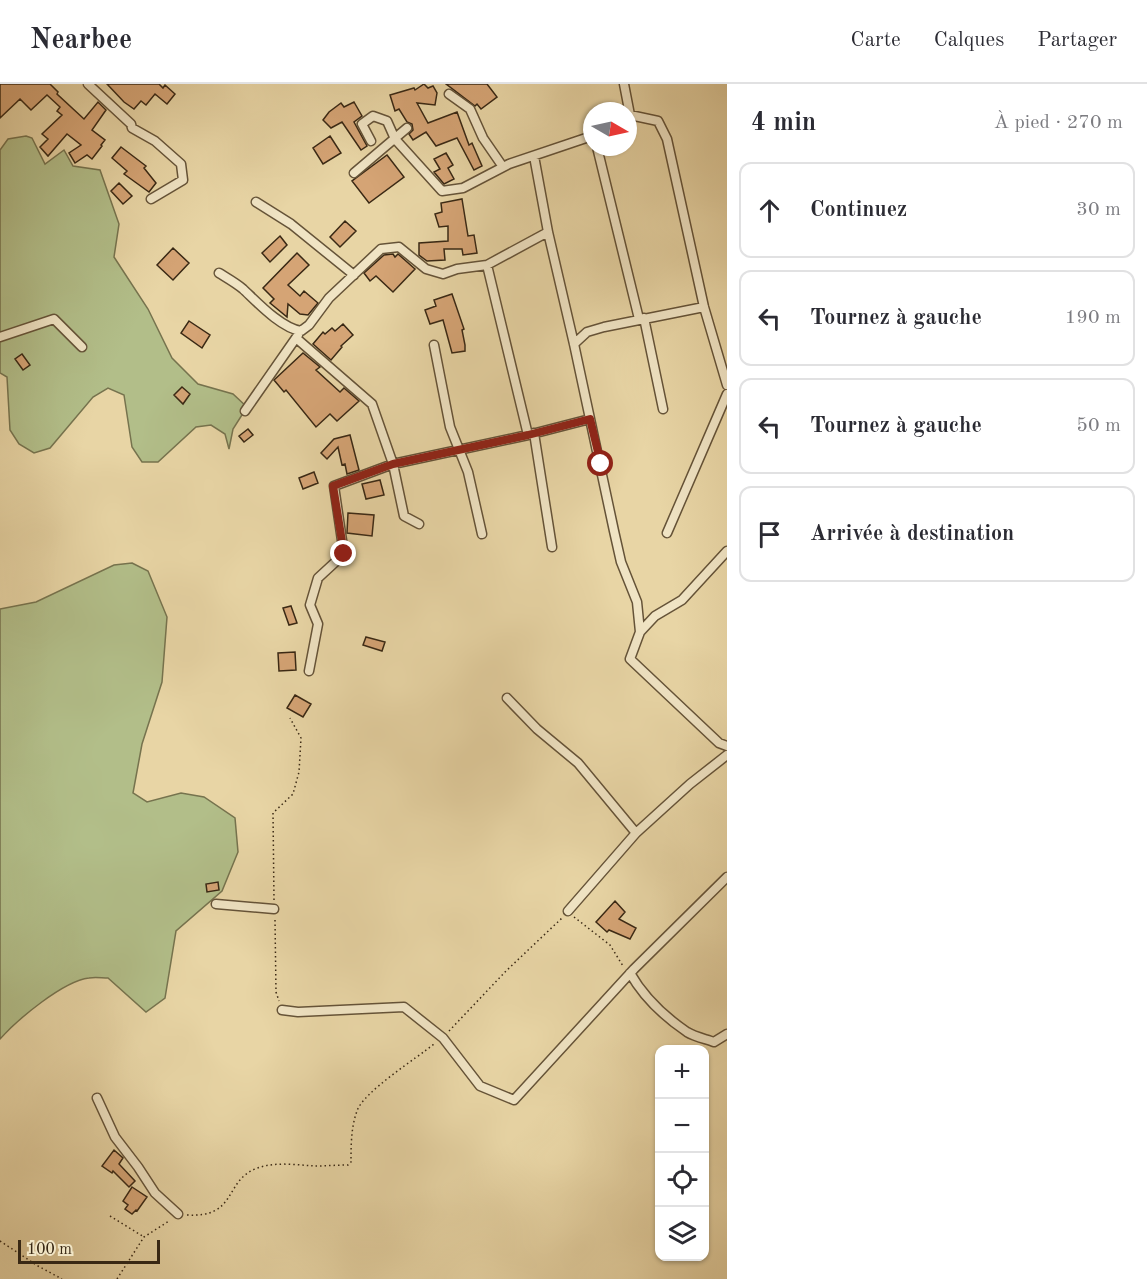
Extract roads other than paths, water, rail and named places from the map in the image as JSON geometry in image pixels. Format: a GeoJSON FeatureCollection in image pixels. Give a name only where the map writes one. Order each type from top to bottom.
{"type":"FeatureCollection","features":[{"type":"Feature","properties":{"kind":"street"},"geometry":{"type":"LineString","coordinates":[[88,84],[131,124],[132,128],[155,141],[181,164],[183,180],[151,199]]}},
{"type":"Feature","properties":{"kind":"street"},"geometry":{"type":"LineString","coordinates":[[624,84],[627,102]]}},
{"type":"Feature","properties":{"kind":"street"},"geometry":{"type":"LineString","coordinates":[[449,94],[470,109],[483,138],[503,167]]}},
{"type":"Feature","properties":{"kind":"street"},"geometry":{"type":"LineString","coordinates":[[371,141],[362,124],[373,116],[387,121],[395,139],[442,191],[463,188],[503,167],[583,139]]}},
{"type":"Feature","properties":{"kind":"street"},"geometry":{"type":"LineString","coordinates":[[637,117],[658,121],[667,139],[704,307],[727,385]]}},
{"type":"Feature","properties":{"kind":"street"},"geometry":{"type":"LineString","coordinates":[[354,172],[407,128]]}},
{"type":"Feature","properties":{"kind":"street"},"geometry":{"type":"LineString","coordinates":[[534,156],[548,232],[621,562],[637,603],[639,632],[630,659],[720,744],[727,746]]}},
{"type":"Feature","properties":{"kind":"street"},"geometry":{"type":"LineString","coordinates":[[599,156],[663,409]]}},
{"type":"Feature","properties":{"kind":"street"},"geometry":{"type":"LineString","coordinates":[[256,202],[291,224],[354,275]]}},
{"type":"Feature","properties":{"kind":"street"},"geometry":{"type":"LineString","coordinates":[[245,411],[298,334],[309,325],[329,298],[381,249],[399,247],[426,269],[443,274],[458,269],[487,265],[548,232]]}},
{"type":"Feature","properties":{"kind":"street"},"geometry":{"type":"LineString","coordinates":[[487,265],[531,434],[552,547]]}},
{"type":"Feature","properties":{"kind":"street"},"geometry":{"type":"LineString","coordinates":[[219,273],[242,288],[251,298],[298,334],[372,404],[393,464],[404,516],[419,524]]}},
{"type":"Feature","properties":{"kind":"street"},"geometry":{"type":"LineString","coordinates":[[574,344],[587,332],[704,307]]}},
{"type":"Feature","properties":{"kind":"street"},"geometry":{"type":"LineString","coordinates":[[0,337],[54,319],[82,347]]}},
{"type":"Feature","properties":{"kind":"street"},"geometry":{"type":"LineString","coordinates":[[434,345],[450,427],[468,472],[482,534]]}},
{"type":"Feature","properties":{"kind":"street"},"geometry":{"type":"LineString","coordinates":[[667,533],[727,394]]}},
{"type":"Feature","properties":{"kind":"street"},"geometry":{"type":"LineString","coordinates":[[309,671],[318,624],[310,605],[318,578],[344,554],[333,486],[393,464],[590,419]]}},
{"type":"Feature","properties":{"kind":"street"},"geometry":{"type":"LineString","coordinates":[[639,632],[655,616],[682,600],[727,551]]}},
{"type":"Feature","properties":{"kind":"street"},"geometry":{"type":"LineString","coordinates":[[507,698],[537,729],[578,763],[636,833]]}},
{"type":"Feature","properties":{"kind":"street"},"geometry":{"type":"LineString","coordinates":[[568,911],[636,833],[690,784],[727,755]]}},
{"type":"Feature","properties":{"kind":"street"},"geometry":{"type":"LineString","coordinates":[[282,1010],[298,1012],[404,1007],[443,1038],[480,1086],[514,1100],[630,973],[727,877]]}},
{"type":"Feature","properties":{"kind":"street"},"geometry":{"type":"LineString","coordinates":[[216,904],[274,909]]}},
{"type":"Feature","properties":{"kind":"street"},"geometry":{"type":"LineString","coordinates":[[630,973],[637,985],[657,1006],[689,1033],[714,1042],[727,1034]]}},
{"type":"Feature","properties":{"kind":"street"},"geometry":{"type":"LineString","coordinates":[[97,1098],[114,1137],[155,1193],[178,1215]]}}]}
